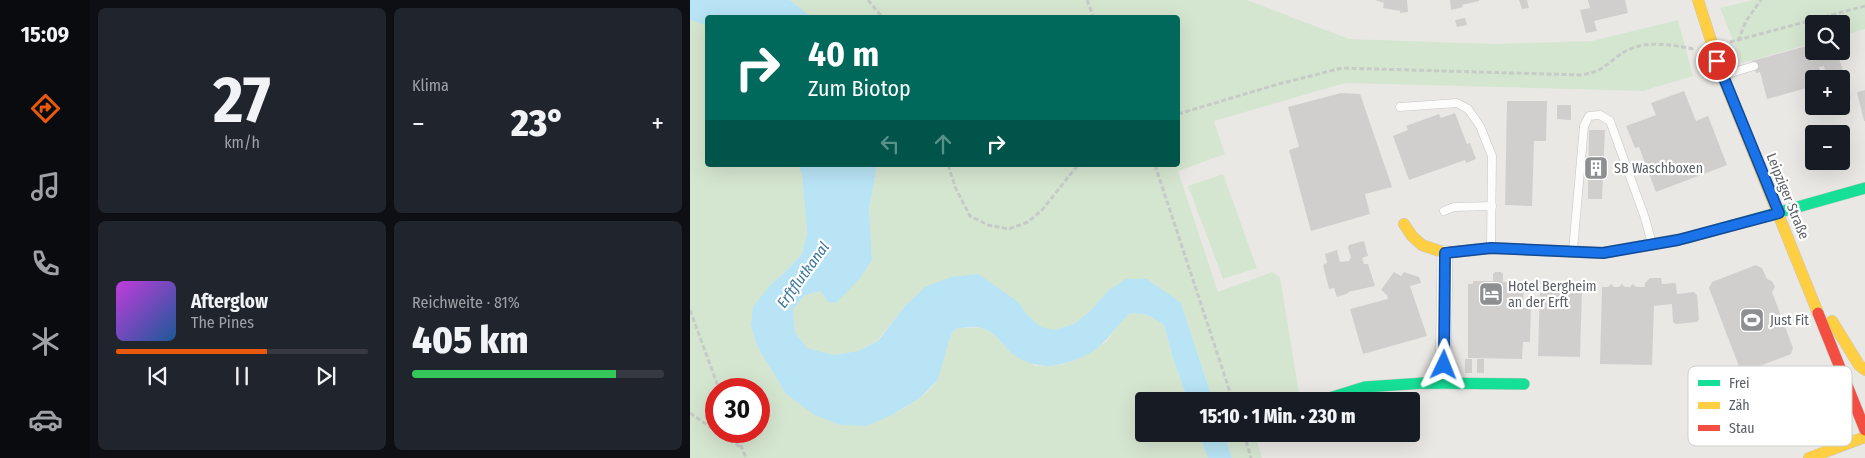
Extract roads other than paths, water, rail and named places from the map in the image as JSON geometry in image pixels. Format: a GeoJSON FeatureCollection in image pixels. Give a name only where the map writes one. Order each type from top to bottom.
{"type":"FeatureCollection","features":[{"type":"Feature","properties":{"kind":"street","name":"Leipziger Straße"},"geometry":{"type":"LineString","coordinates":[[1698,0],[1722,75],[1840,366]]}},
{"type":"Feature","properties":{"kind":"street"},"geometry":{"type":"LineString","coordinates":[[1404,224],[1412,236],[1422,245],[1445,253],[1491,248],[1603,253],[1678,240],[1865,188]]}},
{"type":"Feature","properties":{"kind":"street"},"geometry":{"type":"LineString","coordinates":[[1791,244],[1838,331],[1859,365],[1865,370]]}},
{"type":"Feature","properties":{"kind":"street"},"geometry":{"type":"LineString","coordinates":[[1443,382],[1445,253]]}},
{"type":"Feature","properties":{"kind":"street"},"geometry":{"type":"LineString","coordinates":[[1349,392],[1365,387],[1443,382],[1524,384]]}},
{"type":"Feature","properties":{"kind":"street","name":"Leipziger Straße"},"geometry":{"type":"LineString","coordinates":[[1852,397],[1865,430]]}},
{"type":"Feature","properties":{"kind":"street"},"geometry":{"type":"LineString","coordinates":[[1852,441],[1865,436]]}},
{"type":"Feature","properties":{"kind":"street"},"geometry":{"type":"LineString","coordinates":[[1809,458],[1840,446]]}},
{"type":"Feature","properties":{"kind":"lane"},"geometry":{"type":"LineString","coordinates":[[1722,75],[1754,66]]}},
{"type":"Feature","properties":{"kind":"lane"},"geometry":{"type":"LineString","coordinates":[[1400,107],[1457,103],[1468,109],[1480,126],[1492,156],[1491,248]]}},
{"type":"Feature","properties":{"kind":"lane"},"geometry":{"type":"LineString","coordinates":[[1573,252],[1584,126],[1589,116],[1594,115],[1600,115],[1610,121],[1645,218],[1652,244]]}},
{"type":"Feature","properties":{"kind":"lane"},"geometry":{"type":"LineString","coordinates":[[1444,211],[1454,207],[1492,206]]}},
{"type":"Feature","properties":{"kind":"water"},"geometry":{"type":"Polygon","coordinates":[[[690,0],[790,0],[809,15],[705,15],[705,24],[690,20],[690,0]]]}},
{"type":"Feature","properties":{"kind":"water","name":"Erftflutkanal"},"geometry":{"type":"Polygon","coordinates":[[[799,167],[877,167],[869,209],[872,260],[860,278],[836,303],[828,302],[821,291],[805,295],[793,309],[795,332],[807,348],[834,355],[858,351],[878,341],[905,306],[925,287],[951,277],[978,274],[1017,301],[1029,317],[1041,327],[1054,330],[1074,324],[1089,312],[1109,290],[1126,279],[1147,279],[1181,303],[1210,392],[1185,392],[1164,325],[1148,315],[1131,313],[1102,344],[1090,353],[1069,362],[1049,366],[1029,363],[1019,358],[1009,351],[988,330],[981,328],[957,328],[952,333],[948,343],[938,380],[920,398],[890,416],[866,426],[840,425],[815,415],[786,394],[757,346],[751,325],[753,307],[770,285],[802,254],[807,233],[802,173],[799,167]]]}},
{"type":"Feature","properties":{"kind":"water"},"geometry":{"type":"Polygon","coordinates":[[[1202,442],[1227,442],[1232,458],[1208,458],[1202,442]]]}},
{"type":"Feature","properties":{"kind":"place","name":"SB Waschboxen"},"geometry":{"type":"Point","coordinates":[1596,168]}},
{"type":"Feature","properties":{"kind":"place","name":"Hotel Bergheim an der Erft"},"geometry":{"type":"Point","coordinates":[1491,294]}},
{"type":"Feature","properties":{"kind":"place","name":"Just Fit"},"geometry":{"type":"Point","coordinates":[1752,320]}}]}
